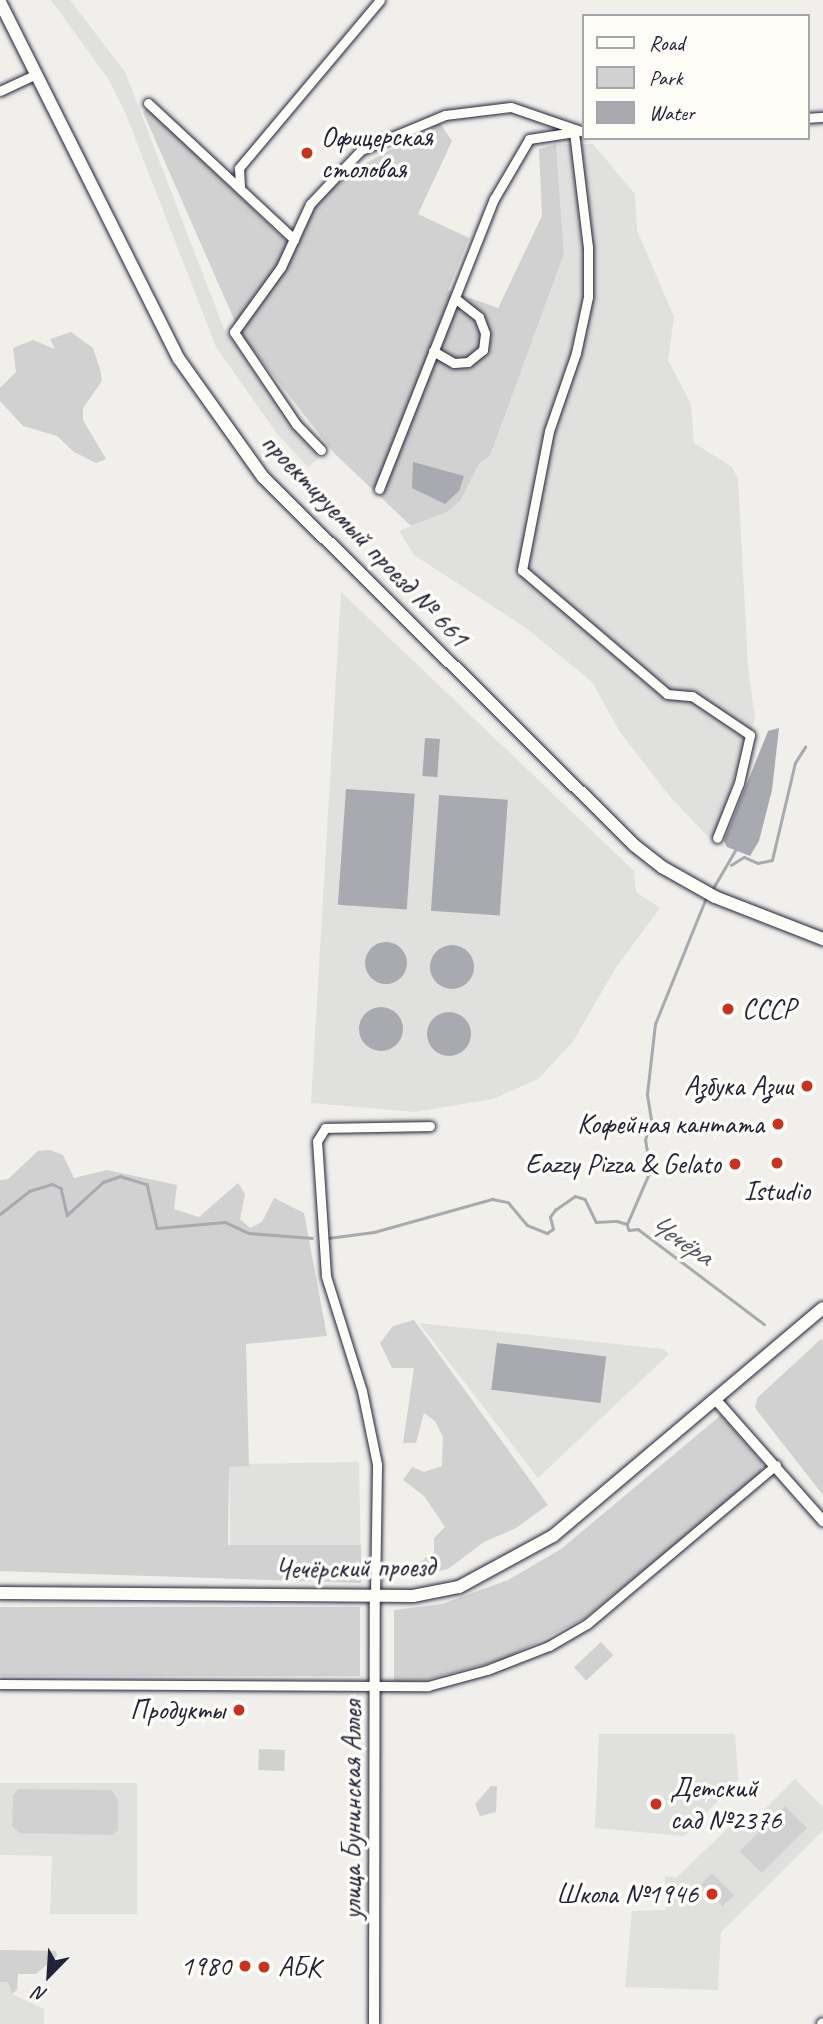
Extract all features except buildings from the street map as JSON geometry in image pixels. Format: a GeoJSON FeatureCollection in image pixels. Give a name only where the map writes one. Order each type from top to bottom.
{"type":"FeatureCollection","features":[{"type":"Feature","properties":{"kind":"main road","name":"проектируемый проезд № 661"},"geometry":{"type":"LineString","coordinates":[[0,2],[34,75],[179,359],[263,477],[634,845],[715,897],[823,939]]}},
{"type":"Feature","properties":{"kind":"main road","name":"Чечёрский проезд"},"geometry":{"type":"LineString","coordinates":[[0,1593],[376,1597],[439,1593],[503,1567],[553,1535],[823,1308]]}},
{"type":"Feature","properties":{"kind":"street"},"geometry":{"type":"LineString","coordinates":[[240,187],[237,176],[244,161],[380,0]]}},
{"type":"Feature","properties":{"kind":"street"},"geometry":{"type":"LineString","coordinates":[[0,91],[34,75]]}},
{"type":"Feature","properties":{"kind":"street"},"geometry":{"type":"LineString","coordinates":[[148,103],[293,239]]}},
{"type":"Feature","properties":{"kind":"street"},"geometry":{"type":"LineString","coordinates":[[321,450],[296,424],[234,332],[281,267],[310,204],[352,158],[445,115],[511,107],[563,122],[578,132]]}},
{"type":"Feature","properties":{"kind":"street"},"geometry":{"type":"LineString","coordinates":[[379,489],[494,199],[529,139],[578,132]]}},
{"type":"Feature","properties":{"kind":"street"},"geometry":{"type":"LineString","coordinates":[[578,132],[588,247],[588,297],[576,354],[549,431],[522,570],[667,694],[692,696],[750,735],[738,783],[717,838]]}},
{"type":"Feature","properties":{"kind":"street"},"geometry":{"type":"LineString","coordinates":[[433,351],[454,363],[468,362],[483,350],[485,333],[479,317],[456,299]]}},
{"type":"Feature","properties":{"kind":"street"},"geometry":{"type":"LineString","coordinates":[[376,1597],[377,1464],[362,1391],[326,1276],[317,1193],[317,1141],[325,1128],[430,1126]]}},
{"type":"Feature","properties":{"kind":"street"},"geometry":{"type":"LineString","coordinates":[[716,1400],[823,1521]]}},
{"type":"Feature","properties":{"kind":"street"},"geometry":{"type":"LineString","coordinates":[[0,1685],[428,1686],[487,1670],[549,1646],[601,1612],[776,1465]]}},
{"type":"Feature","properties":{"kind":"street","name":"улица Бунинская Аллея"},"geometry":{"type":"LineString","coordinates":[[374,2024],[376,1597]]}},
{"type":"Feature","properties":{"kind":"shaded area"},"geometry":{"type":"Polygon","coordinates":[[[51,0],[70,0],[125,72],[224,329],[291,426],[319,458],[308,467],[278,435],[216,347],[125,112],[109,80],[51,0]]]}},
{"type":"Feature","properties":{"kind":"shaded area"},"geometry":{"type":"Polygon","coordinates":[[[556,144],[593,144],[635,194],[637,230],[674,317],[668,360],[691,404],[694,443],[732,467],[738,479],[748,665],[755,719],[712,841],[671,798],[620,732],[592,682],[526,628],[414,555],[399,531],[447,512],[460,501],[479,464],[490,456],[564,254],[556,144]]]}},
{"type":"Feature","properties":{"kind":"shaded area"},"geometry":{"type":"Polygon","coordinates":[[[341,592],[634,871],[636,892],[660,908],[615,969],[572,1043],[538,1079],[493,1099],[415,1112],[311,1103],[341,592]]]}},
{"type":"Feature","properties":{"kind":"shaded area"},"geometry":{"type":"Polygon","coordinates":[[[419,1323],[663,1349],[669,1354],[538,1478],[419,1323]]]}},
{"type":"Feature","properties":{"kind":"shaded area"},"geometry":{"type":"Polygon","coordinates":[[[359,1462],[360,1545],[230,1547],[229,1464],[359,1462]]]}},
{"type":"Feature","properties":{"kind":"shaded area","name":"Детский сад №2376"},"geometry":{"type":"Polygon","coordinates":[[[599,1734],[735,1734],[738,1780],[684,1836],[595,1828],[599,1734]]]}},
{"type":"Feature","properties":{"kind":"shaded area","name":"Школа №1946"},"geometry":{"type":"Polygon","coordinates":[[[795,1779],[823,1807],[823,1830],[721,1932],[718,1990],[625,1987],[632,1911],[666,1910],[665,1876],[676,1878],[743,1814],[760,1814],[795,1779]]]}},
{"type":"Feature","properties":{"kind":"shaded area"},"geometry":{"type":"Polygon","coordinates":[[[0,1783],[137,1783],[137,1914],[50,1914],[52,1856],[0,1855],[0,1783]]]}},
{"type":"Feature","properties":{"kind":"shaded area"},"geometry":{"type":"Polygon","coordinates":[[[0,1982],[8,1982],[12,1994],[44,2009],[44,2024],[0,2024],[0,1982]]]}},
{"type":"Feature","properties":{"kind":"green space"},"geometry":{"type":"Polygon","coordinates":[[[147,109],[293,247],[321,197],[357,168],[440,123],[452,141],[418,214],[469,238],[448,290],[498,308],[542,216],[539,149],[556,144],[564,254],[490,456],[479,464],[460,501],[447,512],[411,526],[334,453],[240,333],[143,112],[147,109]]]}},
{"type":"Feature","properties":{"kind":"green space"},"geometry":{"type":"Polygon","coordinates":[[[71,332],[93,348],[100,369],[102,381],[83,408],[83,420],[106,459],[96,463],[74,452],[57,436],[23,426],[0,401],[0,388],[16,372],[13,348],[33,340],[55,349],[50,339],[71,332]]]}},
{"type":"Feature","properties":{"kind":"green space"},"geometry":{"type":"Polygon","coordinates":[[[50,1150],[63,1155],[74,1178],[107,1170],[177,1185],[174,1209],[199,1217],[238,1183],[245,1194],[240,1219],[250,1228],[262,1222],[274,1198],[304,1213],[327,1336],[246,1344],[249,1466],[229,1467],[228,1545],[361,1545],[361,1583],[0,1571],[0,1180],[8,1179],[38,1151],[50,1150]]]}},
{"type":"Feature","properties":{"kind":"green space"},"geometry":{"type":"Polygon","coordinates":[[[414,1320],[548,1505],[516,1528],[484,1542],[448,1569],[425,1574],[419,1563],[434,1552],[434,1538],[445,1527],[424,1496],[403,1480],[412,1467],[424,1472],[442,1466],[443,1437],[435,1421],[424,1413],[416,1443],[403,1443],[414,1368],[392,1368],[380,1343],[393,1326],[414,1320]]]}},
{"type":"Feature","properties":{"kind":"green space"},"geometry":{"type":"Polygon","coordinates":[[[821,1339],[823,1495],[755,1408],[757,1398],[821,1339]]]}},
{"type":"Feature","properties":{"kind":"green space"},"geometry":{"type":"Polygon","coordinates":[[[721,1415],[762,1462],[760,1475],[585,1618],[504,1659],[422,1681],[394,1681],[394,1610],[442,1604],[508,1580],[561,1549],[721,1415]]]}},
{"type":"Feature","properties":{"kind":"green space"},"geometry":{"type":"Polygon","coordinates":[[[0,1607],[360,1607],[360,1676],[0,1676],[0,1607]]]}},
{"type":"Feature","properties":{"kind":"green space"},"geometry":{"type":"Polygon","coordinates":[[[601,1642],[613,1655],[586,1680],[574,1667],[601,1642]]]}},
{"type":"Feature","properties":{"kind":"green space"},"geometry":{"type":"Polygon","coordinates":[[[259,1749],[285,1750],[284,1771],[258,1770],[259,1749]]]}},
{"type":"Feature","properties":{"kind":"green space"},"geometry":{"type":"Polygon","coordinates":[[[491,1786],[497,1786],[496,1812],[480,1816],[475,1804],[491,1786]]]}},
{"type":"Feature","properties":{"kind":"green space"},"geometry":{"type":"Polygon","coordinates":[[[18,1789],[112,1790],[118,1800],[118,1830],[112,1835],[19,1833],[12,1826],[13,1796],[18,1789]]]}},
{"type":"Feature","properties":{"kind":"green space"},"geometry":{"type":"Polygon","coordinates":[[[785,1806],[807,1828],[762,1873],[740,1851],[785,1806]]]}},
{"type":"Feature","properties":{"kind":"green space"},"geometry":{"type":"Polygon","coordinates":[[[712,1873],[734,1895],[723,1906],[701,1884],[712,1873]]]}},
{"type":"Feature","properties":{"kind":"green space"},"geometry":{"type":"Polygon","coordinates":[[[0,1950],[56,1951],[57,1956],[36,1974],[18,1974],[17,1990],[12,1994],[8,1982],[0,1982],[0,1950]]]}},
{"type":"Feature","properties":{"kind":"water"},"geometry":{"type":"Polygon","coordinates":[[[413,462],[464,476],[459,491],[445,504],[412,488],[413,462]]]}},
{"type":"Feature","properties":{"kind":"water"},"geometry":{"type":"Polygon","coordinates":[[[779,728],[772,790],[759,841],[750,856],[727,847],[724,841],[768,731],[779,728]]]}},
{"type":"Feature","properties":{"kind":"water"},"geometry":{"type":"Polygon","coordinates":[[[425,738],[440,739],[437,777],[422,776],[425,738]]]}},
{"type":"Feature","properties":{"kind":"water"},"geometry":{"type":"Polygon","coordinates":[[[346,789],[415,794],[407,910],[338,905],[346,789]]]}},
{"type":"Feature","properties":{"kind":"water"},"geometry":{"type":"Polygon","coordinates":[[[439,795],[508,800],[500,916],[431,911],[439,795]]]}},
{"type":"Feature","properties":{"kind":"water"},"geometry":{"type":"Polygon","coordinates":[[[386,942],[401,948],[407,963],[401,978],[386,984],[371,978],[365,963],[371,948],[386,942]]]}},
{"type":"Feature","properties":{"kind":"water"},"geometry":{"type":"Polygon","coordinates":[[[452,945],[467,952],[474,967],[467,982],[452,989],[437,982],[430,967],[437,952],[452,945]]]}},
{"type":"Feature","properties":{"kind":"water"},"geometry":{"type":"Polygon","coordinates":[[[381,1007],[396,1014],[403,1029],[396,1044],[381,1051],[366,1044],[359,1029],[366,1014],[381,1007]]]}},
{"type":"Feature","properties":{"kind":"water"},"geometry":{"type":"Polygon","coordinates":[[[449,1012],[464,1019],[471,1034],[464,1049],[449,1056],[434,1049],[427,1034],[434,1019],[449,1012]]]}},
{"type":"Feature","properties":{"kind":"water"},"geometry":{"type":"Polygon","coordinates":[[[497,1343],[606,1356],[600,1403],[491,1390],[497,1343]]]}},
{"type":"Feature","properties":{"kind":"waterway"},"geometry":{"type":"LineString","coordinates":[[731,865],[744,857],[758,863],[772,860],[795,763],[805,747]]}},
{"type":"Feature","properties":{"kind":"waterway"},"geometry":{"type":"LineString","coordinates":[[712,890],[736,849]]}},
{"type":"Feature","properties":{"kind":"waterway"},"geometry":{"type":"LineString","coordinates":[[627,1224],[650,1171],[645,1140],[651,1120],[647,1094],[655,1024],[706,898]]}},
{"type":"Feature","properties":{"kind":"waterway","name":"Чечёра"},"geometry":{"type":"LineString","coordinates":[[0,1214],[29,1191],[52,1184],[61,1188],[67,1215],[103,1182],[120,1176],[147,1184],[157,1228],[225,1222],[249,1233],[312,1238]]}},
{"type":"Feature","properties":{"kind":"waterway","name":"Чечёра"},"geometry":{"type":"LineString","coordinates":[[328,1238],[374,1232],[492,1199],[508,1202],[527,1225],[547,1233],[553,1229],[550,1217],[555,1210],[575,1196],[585,1199],[596,1222],[617,1221],[627,1224],[629,1230],[638,1229],[764,1324]]}},
{"type":"Feature","properties":{"kind":"place","name":"Офицерская столовая"},"geometry":{"type":"Point","coordinates":[307,153]}},
{"type":"Feature","properties":{"kind":"place","name":"СССР"},"geometry":{"type":"Point","coordinates":[728,1009]}},
{"type":"Feature","properties":{"kind":"place","name":"Азбука Азии"},"geometry":{"type":"Point","coordinates":[807,1086]}},
{"type":"Feature","properties":{"kind":"place","name":"Кофейная кантата"},"geometry":{"type":"Point","coordinates":[778,1124]}},
{"type":"Feature","properties":{"kind":"place","name":"Istudio"},"geometry":{"type":"Point","coordinates":[777,1163]}},
{"type":"Feature","properties":{"kind":"place","name":"Eazzy Pizza & Gelato"},"geometry":{"type":"Point","coordinates":[735,1164]}},
{"type":"Feature","properties":{"kind":"place","name":"Продукты"},"geometry":{"type":"Point","coordinates":[239,1710]}},
{"type":"Feature","properties":{"kind":"place","name":"Детский сад №2376"},"geometry":{"type":"Point","coordinates":[656,1804]}},
{"type":"Feature","properties":{"kind":"place","name":"Школа №1946"},"geometry":{"type":"Point","coordinates":[712,1894]}},
{"type":"Feature","properties":{"kind":"place","name":"1980"},"geometry":{"type":"Point","coordinates":[245,1966]}},
{"type":"Feature","properties":{"kind":"place","name":"АБК"},"geometry":{"type":"Point","coordinates":[264,1967]}}]}
